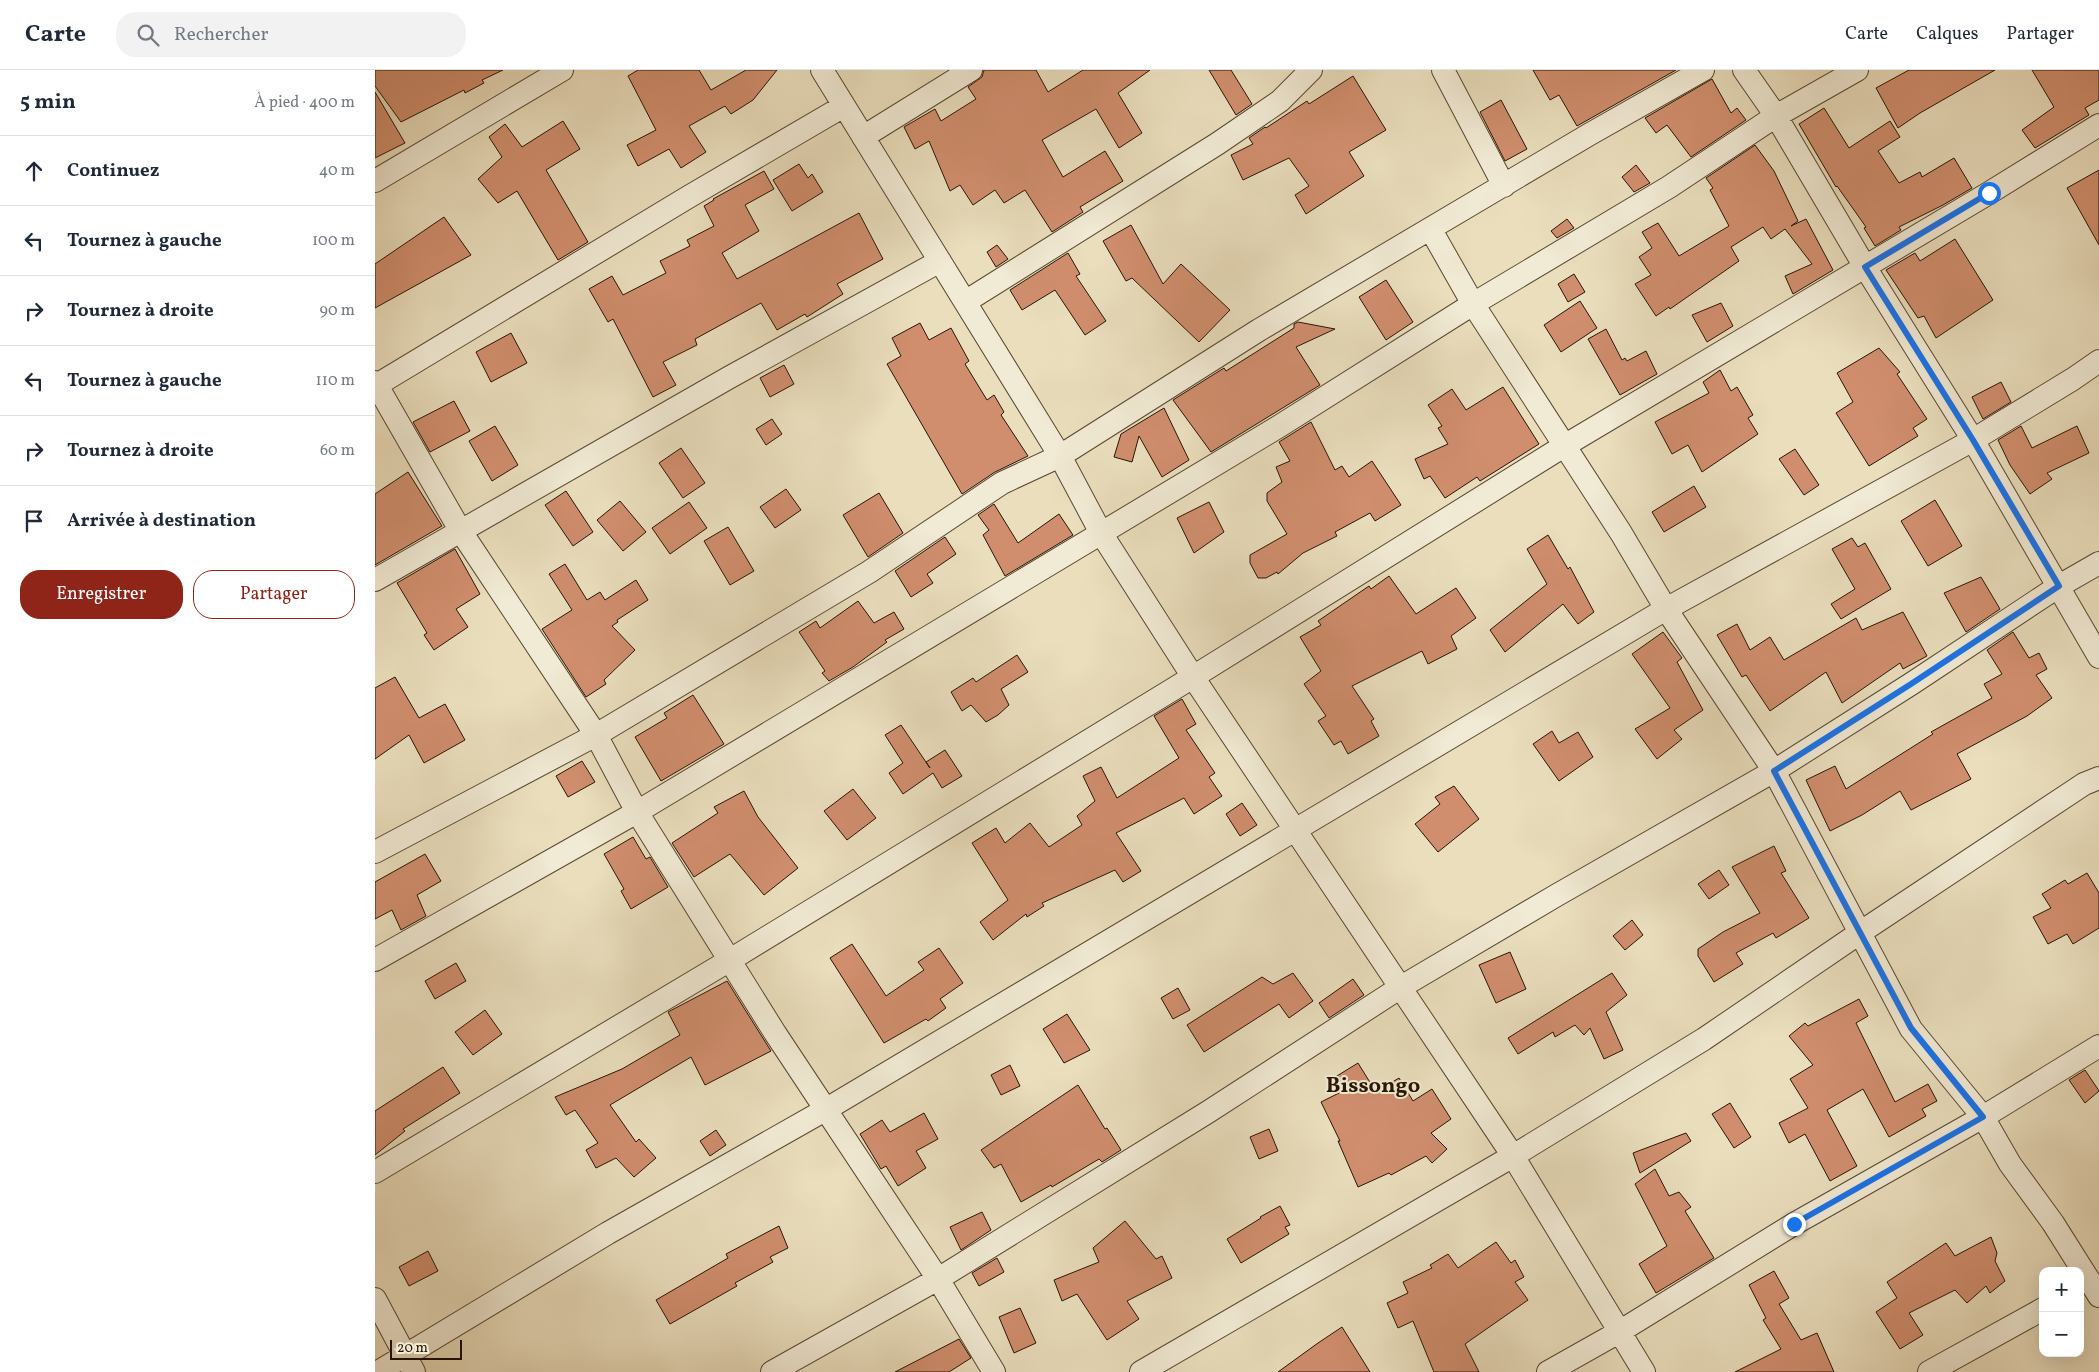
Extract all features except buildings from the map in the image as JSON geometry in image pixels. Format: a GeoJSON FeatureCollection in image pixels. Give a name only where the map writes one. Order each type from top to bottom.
{"type":"FeatureCollection","features":[{"type":"Feature","properties":{"kind":"street"},"geometry":{"type":"LineString","coordinates":[[375,181],[562,70]]}},
{"type":"Feature","properties":{"kind":"street"},"geometry":{"type":"LineString","coordinates":[[822,70],[1060,456],[1101,533],[1193,677],[1513,1156],[1644,1372]]}},
{"type":"Feature","properties":{"kind":"street"},"geometry":{"type":"LineString","coordinates":[[863,137],[971,70]]}},
{"type":"Feature","properties":{"kind":"street"},"geometry":{"type":"LineString","coordinates":[[965,302],[1217,144],[1280,101],[1311,70]]}},
{"type":"Feature","properties":{"kind":"street"},"geometry":{"type":"LineString","coordinates":[[1443,70],[1504,186]]}},
{"type":"Feature","properties":{"kind":"street"},"geometry":{"type":"LineString","coordinates":[[375,852],[597,735],[869,572],[1002,483],[1060,456],[1259,330],[1703,70]]}},
{"type":"Feature","properties":{"kind":"street"},"geometry":{"type":"LineString","coordinates":[[1745,70],[1776,116],[1865,267],[1973,440],[2099,657]]}},
{"type":"Feature","properties":{"kind":"street"},"geometry":{"type":"LineString","coordinates":[[375,960],[637,812],[1279,427],[1473,304],[1669,187],[1776,116],[1857,70]]}},
{"type":"Feature","properties":{"kind":"street"},"geometry":{"type":"LineString","coordinates":[[844,106],[376,385],[460,530],[597,735],[637,812],[825,1110],[938,1279],[994,1372]]}},
{"type":"Feature","properties":{"kind":"street"},"geometry":{"type":"LineString","coordinates":[[375,1172],[730,960],[1193,677],[1564,446],[2099,125]]}},
{"type":"Feature","properties":{"kind":"street"},"geometry":{"type":"LineString","coordinates":[[1431,230],[1473,304],[1621,533],[1666,609],[1774,771],[1911,1028],[1983,1117],[2010,1164],[2053,1223],[2092,1286]]}},
{"type":"Feature","properties":{"kind":"street"},"geometry":{"type":"LineString","coordinates":[[375,580],[730,377],[939,261]]}},
{"type":"Feature","properties":{"kind":"street"},"geometry":{"type":"LineString","coordinates":[[377,1372],[409,1364],[608,1233],[825,1110],[1666,609],[1973,440],[2099,361]]}},
{"type":"Feature","properties":{"kind":"street"},"geometry":{"type":"LineString","coordinates":[[772,1372],[938,1279],[1208,1112],[1401,987],[1774,771],[2099,562]]}},
{"type":"Feature","properties":{"kind":"street"},"geometry":{"type":"LineString","coordinates":[[1141,1372],[1513,1156],[1704,1039],[1861,932],[2085,784],[2099,778]]}},
{"type":"Feature","properties":{"kind":"street"},"geometry":{"type":"LineString","coordinates":[[1548,1372],[1619,1332],[1794,1224],[1983,1117],[2099,1046]]}},
{"type":"Feature","properties":{"kind":"street"},"geometry":{"type":"LineString","coordinates":[[375,1299],[409,1364]]}},
{"type":"Feature","properties":{"kind":"street"},"geometry":{"type":"LineString","coordinates":[[1929,1372],[2039,1312]]}},
{"type":"Feature","properties":{"kind":"district","name":"Bissongo"},"geometry":{"type":"Point","coordinates":[1373,1086]}},
{"type":"Feature","properties":{"kind":"route"},"geometry":{"type":"LineString","coordinates":[[1794,1224],[1983,1117],[1911,1028],[1774,771],[1911,684],[2059,586],[2015,515],[1973,440],[1865,267],[1989,193]]}}]}
